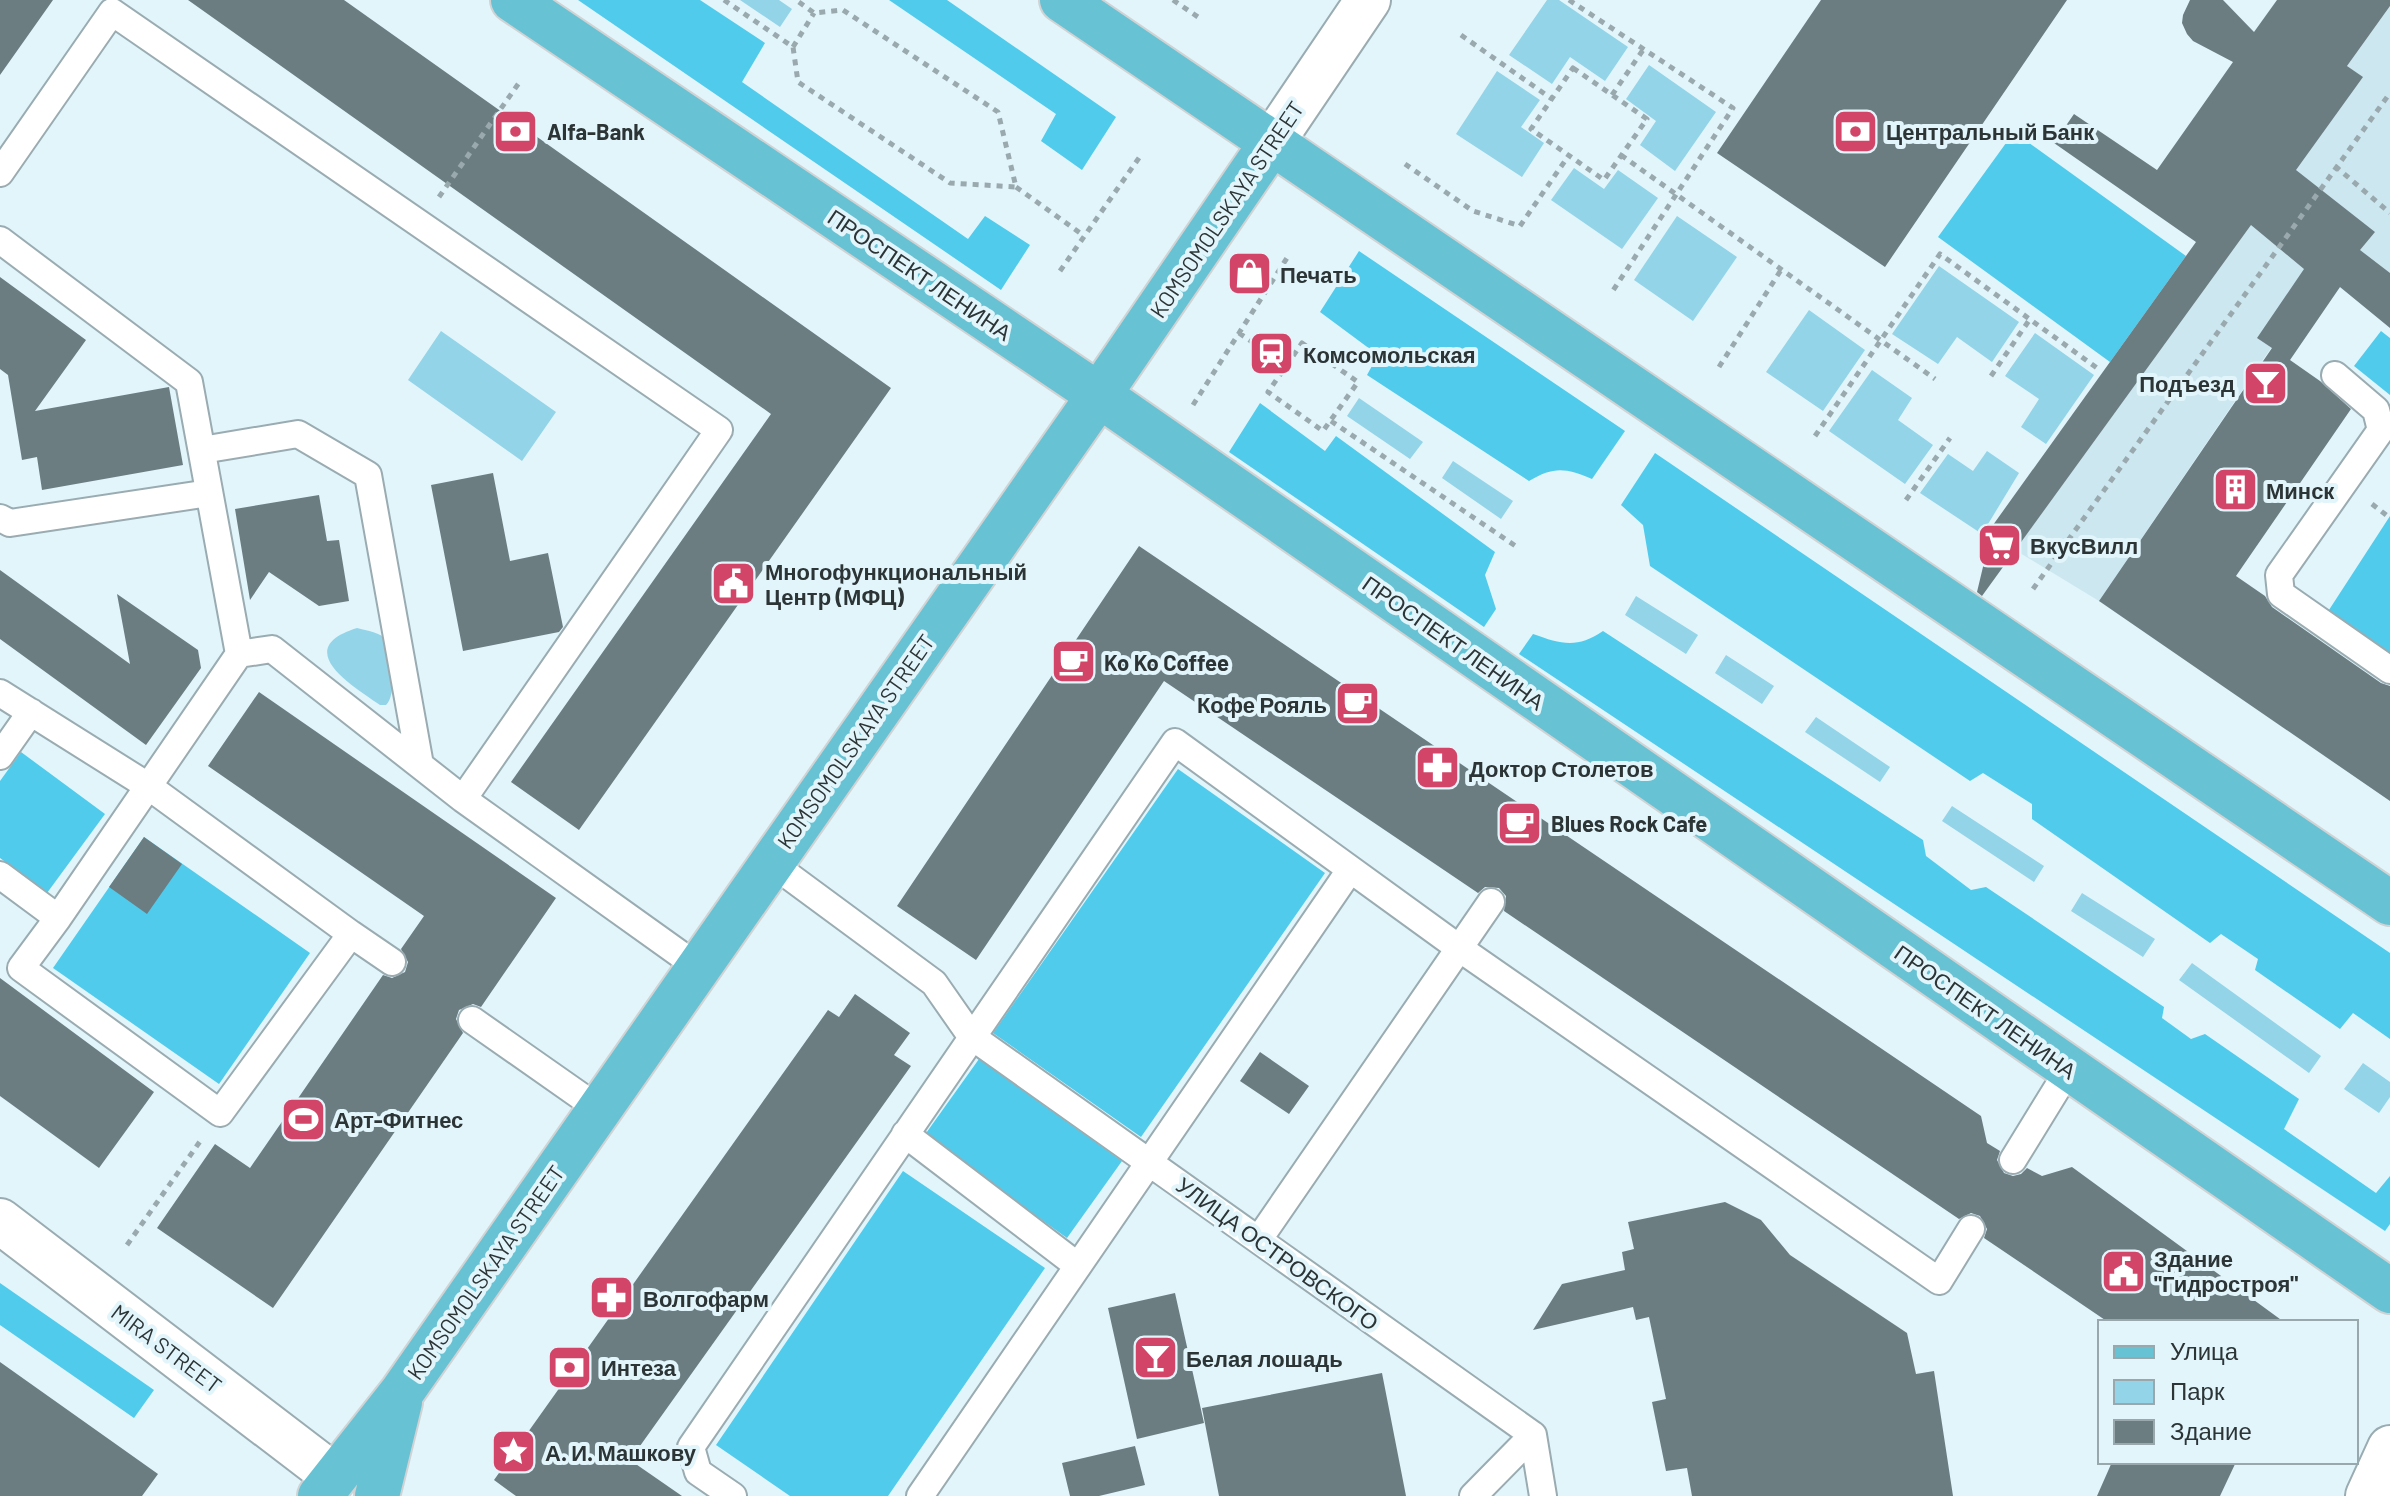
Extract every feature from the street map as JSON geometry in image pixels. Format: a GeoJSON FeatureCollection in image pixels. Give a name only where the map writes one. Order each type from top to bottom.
{"type":"FeatureCollection","features":[{"type":"Feature","properties":{"kind":"main road","name":"ПРОСПЕКТ ЛЕНИНА"},"geometry":{"type":"LineString","coordinates":[[513,0],[1099,395],[2390,1291]]}},
{"type":"Feature","properties":{"kind":"main road"},"geometry":{"type":"LineString","coordinates":[[1062,0],[2390,903]]}},
{"type":"Feature","properties":{"kind":"main road","name":"KOMSOMOLSKAYA STREET"},"geometry":{"type":"LineString","coordinates":[[377,1496],[402,1392],[1099,395],[1272,142]]}},
{"type":"Feature","properties":{"kind":"main road"},"geometry":{"type":"LineString","coordinates":[[327,1486],[402,1392]]}},
{"type":"Feature","properties":{"kind":"street","name":"KOMSOMOLSKAYA STREET"},"geometry":{"type":"LineString","coordinates":[[1272,142],[1368,0]]}},
{"type":"Feature","properties":{"kind":"street","name":"MIRA STREET"},"geometry":{"type":"LineString","coordinates":[[0,1221],[327,1486]]}},
{"type":"Feature","properties":{"kind":"street"},"geometry":{"type":"LineString","coordinates":[[2368,1496],[2390,1448]]}},
{"type":"Feature","properties":{"kind":"lane"},"geometry":{"type":"LineString","coordinates":[[0,173],[112,12],[719,430],[463,799]]}},
{"type":"Feature","properties":{"kind":"lane"},"geometry":{"type":"LineString","coordinates":[[0,240],[189,382],[239,654],[21,968],[220,1113],[351,934]]}},
{"type":"Feature","properties":{"kind":"lane"},"geometry":{"type":"LineString","coordinates":[[2335,375],[2376,410],[2381,430],[2279,575],[2281,594],[2390,670]]}},
{"type":"Feature","properties":{"kind":"lane"},"geometry":{"type":"LineString","coordinates":[[202,450],[298,434],[368,475],[420,765]]}},
{"type":"Feature","properties":{"kind":"lane"},"geometry":{"type":"LineString","coordinates":[[0,518],[10,523],[209,493]]}},
{"type":"Feature","properties":{"kind":"lane"},"geometry":{"type":"LineString","coordinates":[[239,654],[272,649],[463,799],[698,967]]}},
{"type":"Feature","properties":{"kind":"lane"},"geometry":{"type":"LineString","coordinates":[[0,693],[148,786],[392,962]]}},
{"type":"Feature","properties":{"kind":"lane"},"geometry":{"type":"LineString","coordinates":[[0,756],[31,712]]}},
{"type":"Feature","properties":{"kind":"lane"},"geometry":{"type":"LineString","coordinates":[[733,1496],[698,1472],[691,1447],[1175,742],[1459,948],[1939,1281],[1971,1229]]}},
{"type":"Feature","properties":{"kind":"lane","name":"УЛИЦА ОСТРОВСКОГО"},"geometry":{"type":"LineString","coordinates":[[770,862],[934,983],[971,1036],[1533,1435]]}},
{"type":"Feature","properties":{"kind":"lane"},"geometry":{"type":"LineString","coordinates":[[920,1496],[1350,870]]}},
{"type":"Feature","properties":{"kind":"lane"},"geometry":{"type":"LineString","coordinates":[[0,875],[58,918]]}},
{"type":"Feature","properties":{"kind":"lane"},"geometry":{"type":"LineString","coordinates":[[1259,1239],[1491,902]]}},
{"type":"Feature","properties":{"kind":"lane"},"geometry":{"type":"LineString","coordinates":[[472,1020],[599,1109]]}},
{"type":"Feature","properties":{"kind":"lane"},"geometry":{"type":"LineString","coordinates":[[2013,1160],[2069,1069]]}},
{"type":"Feature","properties":{"kind":"lane"},"geometry":{"type":"LineString","coordinates":[[905,1134],[1078,1266]]}},
{"type":"Feature","properties":{"kind":"lane"},"geometry":{"type":"LineString","coordinates":[[1473,1496],[1533,1435]]}},
{"type":"Feature","properties":{"kind":"lane"},"geometry":{"type":"LineString","coordinates":[[1533,1435],[1543,1496]]}},
{"type":"Feature","properties":{"kind":"path"},"geometry":{"type":"LineString","coordinates":[[724,0],[793,47]]}},
{"type":"Feature","properties":{"kind":"path"},"geometry":{"type":"LineString","coordinates":[[796,0],[814,13],[843,10],[998,112],[1016,187]]}},
{"type":"Feature","properties":{"kind":"path"},"geometry":{"type":"LineString","coordinates":[[1173,0],[1201,19]]}},
{"type":"Feature","properties":{"kind":"path"},"geometry":{"type":"LineString","coordinates":[[1569,0],[1733,108],[1612,292]]}},
{"type":"Feature","properties":{"kind":"path"},"geometry":{"type":"LineString","coordinates":[[814,13],[793,47],[798,82],[950,183],[1016,187],[1083,235]]}},
{"type":"Feature","properties":{"kind":"path"},"geometry":{"type":"LineString","coordinates":[[1461,35],[1552,99]]}},
{"type":"Feature","properties":{"kind":"path"},"geometry":{"type":"LineString","coordinates":[[1612,95],[1643,49]]}},
{"type":"Feature","properties":{"kind":"path"},"geometry":{"type":"LineString","coordinates":[[1573,68],[1647,119],[1604,180],[1531,129],[1552,99],[1573,68]]}},
{"type":"Feature","properties":{"kind":"path"},"geometry":{"type":"LineString","coordinates":[[419,224],[521,80]]}},
{"type":"Feature","properties":{"kind":"path"},"geometry":{"type":"LineString","coordinates":[[2033,589],[2390,93]]}},
{"type":"Feature","properties":{"kind":"path"},"geometry":{"type":"LineString","coordinates":[[1060,271],[1141,155]]}},
{"type":"Feature","properties":{"kind":"path"},"geometry":{"type":"LineString","coordinates":[[1405,164],[1473,211],[1520,226],[1569,155]]}},
{"type":"Feature","properties":{"kind":"path"},"geometry":{"type":"LineString","coordinates":[[1621,155],[1935,379]]}},
{"type":"Feature","properties":{"kind":"path"},"geometry":{"type":"LineString","coordinates":[[2335,166],[2390,213]]}},
{"type":"Feature","properties":{"kind":"path"},"geometry":{"type":"LineString","coordinates":[[1815,436],[1940,254],[2097,368]]}},
{"type":"Feature","properties":{"kind":"path"},"geometry":{"type":"LineString","coordinates":[[1193,405],[1287,258]]}},
{"type":"Feature","properties":{"kind":"path"},"geometry":{"type":"LineString","coordinates":[[1719,367],[1781,270]]}},
{"type":"Feature","properties":{"kind":"path"},"geometry":{"type":"LineString","coordinates":[[1991,376],[2030,319]]}},
{"type":"Feature","properties":{"kind":"path"},"geometry":{"type":"LineString","coordinates":[[1239,333],[1286,365]]}},
{"type":"Feature","properties":{"kind":"path"},"geometry":{"type":"LineString","coordinates":[[1302,343],[1358,382],[1331,421],[1323,431],[1268,392],[1302,343]]}},
{"type":"Feature","properties":{"kind":"path"},"geometry":{"type":"LineString","coordinates":[[1331,421],[1517,547]]}},
{"type":"Feature","properties":{"kind":"path"},"geometry":{"type":"LineString","coordinates":[[1906,500],[1950,438]]}},
{"type":"Feature","properties":{"kind":"path"},"geometry":{"type":"LineString","coordinates":[[127,1245],[220,1113]]}},
{"type":"Feature","properties":{"kind":"shaded area"},"geometry":{"type":"Polygon","coordinates":[[[578,0],[700,0],[765,43],[742,82],[968,239],[985,216],[1030,245],[1001,290],[578,0]]]}},
{"type":"Feature","properties":{"kind":"shaded area"},"geometry":{"type":"Polygon","coordinates":[[[889,0],[947,0],[1116,117],[1082,170],[1041,141],[1056,114],[889,0]]]}},
{"type":"Feature","properties":{"kind":"shaded area"},"geometry":{"type":"Polygon","coordinates":[[[2390,6],[2390,327],[2340,287],[2290,360],[2271,348],[2099,601],[2015,550],[2303,152],[2362,77],[2347,66],[2390,6]]]}},
{"type":"Feature","properties":{"kind":"shaded area"},"geometry":{"type":"Polygon","coordinates":[[[2014,132],[2186,256],[2110,362],[1938,237],[2014,132]]]}},
{"type":"Feature","properties":{"kind":"shaded area"},"geometry":{"type":"Polygon","coordinates":[[[1359,251],[1625,431],[1592,479],[1560,470],[1529,481],[1367,375],[1378,355],[1320,312],[1359,251]]]}},
{"type":"Feature","properties":{"kind":"shaded area"},"geometry":{"type":"Polygon","coordinates":[[[2381,331],[2390,338],[2390,395],[2354,366],[2381,331]]]}},
{"type":"Feature","properties":{"kind":"shaded area"},"geometry":{"type":"Polygon","coordinates":[[[1260,403],[1325,451],[1336,436],[1495,552],[1485,575],[1496,609],[1484,627],[1229,452],[1260,403]]]}},
{"type":"Feature","properties":{"kind":"shaded area"},"geometry":{"type":"Polygon","coordinates":[[[1655,453],[2390,953],[2390,1039],[2353,1013],[2340,1029],[2255,970],[2258,959],[2221,934],[2210,943],[2032,819],[2032,804],[1983,773],[1970,781],[1650,566],[1643,525],[1621,505],[1655,453]]]}},
{"type":"Feature","properties":{"kind":"shaded area"},"geometry":{"type":"Polygon","coordinates":[[[2390,516],[2390,655],[2327,613],[2390,516]]]}},
{"type":"Feature","properties":{"kind":"shaded area"},"geometry":{"type":"Polygon","coordinates":[[[1603,631],[1923,840],[1926,856],[1971,890],[1986,887],[2164,1007],[2162,1018],[2191,1039],[2205,1034],[2299,1099],[2284,1129],[2376,1193],[2390,1176],[2390,1224],[2385,1231],[1519,654],[1533,634],[1569,643],[1594,637],[1603,631]]]}},
{"type":"Feature","properties":{"kind":"shaded area"},"geometry":{"type":"Polygon","coordinates":[[[21,752],[105,814],[47,893],[0,858],[0,781],[21,752]]]}},
{"type":"Feature","properties":{"kind":"shaded area"},"geometry":{"type":"Polygon","coordinates":[[[1178,769],[1325,873],[1141,1137],[993,1033],[1178,769]]]}},
{"type":"Feature","properties":{"kind":"shaded area"},"geometry":{"type":"Polygon","coordinates":[[[144,837],[310,953],[219,1084],[53,968],[144,837]]]}},
{"type":"Feature","properties":{"kind":"shaded area"},"geometry":{"type":"Polygon","coordinates":[[[979,1059],[1122,1161],[1067,1238],[924,1136],[979,1059]]]}},
{"type":"Feature","properties":{"kind":"shaded area"},"geometry":{"type":"Polygon","coordinates":[[[903,1171],[1045,1268],[888,1496],[790,1496],[716,1445],[903,1171]]]}},
{"type":"Feature","properties":{"kind":"shaded area"},"geometry":{"type":"Polygon","coordinates":[[[0,1283],[154,1390],[134,1418],[0,1325],[0,1283]]]}},
{"type":"Feature","properties":{"kind":"green space"},"geometry":{"type":"Polygon","coordinates":[[[740,0],[779,0],[792,9],[780,27],[740,0]]]}},
{"type":"Feature","properties":{"kind":"green space"},"geometry":{"type":"Polygon","coordinates":[[[1547,0],[1559,0],[1628,47],[1605,81],[1570,57],[1552,84],[1509,55],[1547,0]]]}},
{"type":"Feature","properties":{"kind":"green space"},"geometry":{"type":"Polygon","coordinates":[[[1649,65],[1716,112],[1675,171],[1640,145],[1656,121],[1626,99],[1649,65]]]}},
{"type":"Feature","properties":{"kind":"green space"},"geometry":{"type":"Polygon","coordinates":[[[1497,71],[1540,100],[1521,127],[1544,143],[1522,177],[1456,134],[1497,71]]]}},
{"type":"Feature","properties":{"kind":"green space"},"geometry":{"type":"Polygon","coordinates":[[[1574,168],[1604,189],[1618,170],[1658,198],[1622,249],[1551,200],[1574,168]]]}},
{"type":"Feature","properties":{"kind":"green space"},"geometry":{"type":"Polygon","coordinates":[[[1677,216],[1737,257],[1693,321],[1634,280],[1677,216]]]}},
{"type":"Feature","properties":{"kind":"green space"},"geometry":{"type":"Polygon","coordinates":[[[1939,266],[2019,322],[1992,362],[1957,337],[1938,364],[1892,334],[1939,266]]]}},
{"type":"Feature","properties":{"kind":"green space"},"geometry":{"type":"Polygon","coordinates":[[[1809,310],[1865,350],[1823,411],[1766,372],[1809,310]]]}},
{"type":"Feature","properties":{"kind":"green space"},"geometry":{"type":"Polygon","coordinates":[[[441,331],[556,412],[522,461],[408,380],[441,331]]]}},
{"type":"Feature","properties":{"kind":"green space"},"geometry":{"type":"Polygon","coordinates":[[[2035,333],[2094,375],[2046,444],[2021,427],[2039,399],[2005,376],[2035,333]]]}},
{"type":"Feature","properties":{"kind":"green space"},"geometry":{"type":"Polygon","coordinates":[[[1872,370],[1912,398],[1898,420],[1933,445],[1905,484],[1829,431],[1872,370]]]}},
{"type":"Feature","properties":{"kind":"green space"},"geometry":{"type":"Polygon","coordinates":[[[1359,398],[1423,442],[1410,459],[1347,416],[1359,398]]]}},
{"type":"Feature","properties":{"kind":"green space"},"geometry":{"type":"Polygon","coordinates":[[[1987,451],[2019,473],[1982,534],[1920,493],[1948,454],[1973,471],[1987,451]]]}},
{"type":"Feature","properties":{"kind":"green space"},"geometry":{"type":"Polygon","coordinates":[[[1453,461],[1513,501],[1501,519],[1442,478],[1453,461]]]}},
{"type":"Feature","properties":{"kind":"green space"},"geometry":{"type":"Polygon","coordinates":[[[1636,596],[1698,635],[1686,654],[1625,615],[1636,596]]]}},
{"type":"Feature","properties":{"kind":"green space"},"geometry":{"type":"Polygon","coordinates":[[[357,628],[381,636],[390,647],[393,684],[386,705],[380,705],[343,678],[328,657],[329,646],[338,637],[357,628]]]}},
{"type":"Feature","properties":{"kind":"green space"},"geometry":{"type":"Polygon","coordinates":[[[1726,655],[1774,686],[1762,704],[1715,673],[1726,655]]]}},
{"type":"Feature","properties":{"kind":"green space"},"geometry":{"type":"Polygon","coordinates":[[[1816,717],[1890,767],[1880,782],[1805,732],[1816,717]]]}},
{"type":"Feature","properties":{"kind":"green space"},"geometry":{"type":"Polygon","coordinates":[[[1952,806],[2044,866],[2034,882],[1942,821],[1952,806]]]}},
{"type":"Feature","properties":{"kind":"green space"},"geometry":{"type":"Polygon","coordinates":[[[2082,893],[2155,939],[2143,957],[2071,911],[2082,893]]]}},
{"type":"Feature","properties":{"kind":"green space"},"geometry":{"type":"Polygon","coordinates":[[[2192,963],[2321,1056],[2309,1073],[2179,980],[2192,963]]]}},
{"type":"Feature","properties":{"kind":"green space"},"geometry":{"type":"Polygon","coordinates":[[[2363,1063],[2390,1082],[2390,1097],[2379,1113],[2344,1089],[2363,1063]]]}},
{"type":"Feature","properties":{"kind":"building"},"geometry":{"type":"Polygon","coordinates":[[[0,0],[53,0],[0,75],[0,0]]]}},
{"type":"Feature","properties":{"kind":"building"},"geometry":{"type":"Polygon","coordinates":[[[188,0],[344,0],[891,388],[579,830],[511,782],[771,414],[188,0]]]}},
{"type":"Feature","properties":{"kind":"building","name":"Центральный Банк"},"geometry":{"type":"Polygon","coordinates":[[[1821,0],[2067,0],[1885,267],[1717,153],[1821,0]]]}},
{"type":"Feature","properties":{"kind":"building"},"geometry":{"type":"Polygon","coordinates":[[[2190,0],[2223,0],[2254,32],[2277,0],[2390,0],[2390,6],[2347,66],[2363,77],[2296,170],[2375,232],[2360,250],[2390,273],[2390,328],[2340,287],[2290,360],[2320,381],[2351,409],[2236,576],[2265,596],[2272,607],[2381,683],[2390,686],[2390,801],[2099,601],[2272,348],[2257,338],[2304,269],[2251,225],[1982,596],[1977,592],[1993,525],[2196,242],[2054,143],[2074,114],[2157,170],[2233,62],[2193,41],[2187,34],[2182,23],[2190,0]]]}},
{"type":"Feature","properties":{"kind":"building"},"geometry":{"type":"Polygon","coordinates":[[[0,277],[86,340],[35,411],[169,387],[183,465],[42,490],[37,457],[22,460],[8,375],[0,369],[0,277]]]}},
{"type":"Feature","properties":{"kind":"building"},"geometry":{"type":"Polygon","coordinates":[[[493,473],[510,561],[548,553],[563,627],[559,632],[463,651],[431,485],[493,473]]]}},
{"type":"Feature","properties":{"kind":"building"},"geometry":{"type":"Polygon","coordinates":[[[319,495],[327,541],[339,540],[349,601],[319,606],[269,572],[250,600],[235,509],[319,495]]]}},
{"type":"Feature","properties":{"kind":"building"},"geometry":{"type":"Polygon","coordinates":[[[1139,546],[1981,1116],[1987,1143],[2000,1151],[1997,1160],[2004,1173],[2013,1176],[2027,1168],[2042,1176],[2072,1167],[2281,1320],[2105,1320],[1984,1238],[1987,1229],[1980,1216],[1971,1213],[1959,1219],[1504,911],[1506,896],[1499,888],[1485,887],[1478,893],[1164,681],[976,960],[897,906],[1139,546]]]}},
{"type":"Feature","properties":{"kind":"building"},"geometry":{"type":"Polygon","coordinates":[[[0,570],[130,664],[117,594],[198,650],[201,668],[146,745],[0,639],[0,570]]]}},
{"type":"Feature","properties":{"kind":"building"},"geometry":{"type":"Polygon","coordinates":[[[259,692],[556,898],[481,1007],[473,1004],[459,1010],[456,1019],[463,1033],[273,1308],[157,1228],[215,1144],[250,1168],[383,975],[392,978],[405,972],[408,962],[401,949],[424,916],[208,766],[259,692]]]}},
{"type":"Feature","properties":{"kind":"building"},"geometry":{"type":"Polygon","coordinates":[[[144,837],[182,864],[147,914],[109,887],[144,837]]]}},
{"type":"Feature","properties":{"kind":"building"},"geometry":{"type":"Polygon","coordinates":[[[0,978],[154,1092],[99,1168],[0,1096],[0,978]]]}},
{"type":"Feature","properties":{"kind":"building"},"geometry":{"type":"Polygon","coordinates":[[[855,994],[910,1033],[894,1055],[911,1066],[630,1460],[682,1496],[516,1496],[494,1480],[828,1010],[839,1017],[855,994]]]}},
{"type":"Feature","properties":{"kind":"building"},"geometry":{"type":"Polygon","coordinates":[[[1260,1052],[1309,1086],[1289,1114],[1240,1081],[1260,1052]]]}},
{"type":"Feature","properties":{"kind":"building"},"geometry":{"type":"Polygon","coordinates":[[[1725,1202],[1761,1220],[1790,1255],[1907,1333],[1916,1374],[1934,1371],[1953,1496],[1692,1496],[1687,1468],[1666,1471],[1652,1402],[1666,1399],[1649,1317],[1636,1320],[1633,1307],[1533,1330],[1562,1284],[1625,1270],[1622,1252],[1634,1249],[1628,1222],[1725,1202]]]}},
{"type":"Feature","properties":{"kind":"building"},"geometry":{"type":"Polygon","coordinates":[[[1175,1293],[1204,1423],[1137,1439],[1108,1308],[1175,1293]]]}},
{"type":"Feature","properties":{"kind":"building"},"geometry":{"type":"Polygon","coordinates":[[[0,1362],[158,1474],[142,1496],[0,1496],[0,1362]]]}},
{"type":"Feature","properties":{"kind":"building"},"geometry":{"type":"Polygon","coordinates":[[[1382,1373],[1406,1496],[1219,1496],[1202,1408],[1382,1373]]]}},
{"type":"Feature","properties":{"kind":"building"},"geometry":{"type":"Polygon","coordinates":[[[1135,1446],[1145,1485],[1099,1496],[1070,1496],[1062,1463],[1135,1446]]]}},
{"type":"Feature","properties":{"kind":"building"},"geometry":{"type":"Polygon","coordinates":[[[2111,1464],[2235,1464],[2220,1496],[2097,1496],[2111,1464]]]}},
{"type":"Feature","properties":{"kind":"place","name":"Alfa-Bank"},"geometry":{"type":"Point","coordinates":[516,131]}},
{"type":"Feature","properties":{"kind":"place","name":"Центральный Банк"},"geometry":{"type":"Point","coordinates":[1855,131]}},
{"type":"Feature","properties":{"kind":"place","name":"Печать"},"geometry":{"type":"Point","coordinates":[1249,274]}},
{"type":"Feature","properties":{"kind":"place","name":"Комсомольская"},"geometry":{"type":"Point","coordinates":[1272,354]}},
{"type":"Feature","properties":{"kind":"place","name":"Подъезд"},"geometry":{"type":"Point","coordinates":[2266,383]}},
{"type":"Feature","properties":{"kind":"place","name":"Минск"},"geometry":{"type":"Point","coordinates":[2235,490]}},
{"type":"Feature","properties":{"kind":"place","name":"ВкусВилл"},"geometry":{"type":"Point","coordinates":[1999,545]}},
{"type":"Feature","properties":{"kind":"place","name":"Многофункциональный Центр (МФЦ)"},"geometry":{"type":"Point","coordinates":[734,584]}},
{"type":"Feature","properties":{"kind":"place","name":"Ko Ko Coffee"},"geometry":{"type":"Point","coordinates":[1073,662]}},
{"type":"Feature","properties":{"kind":"place","name":"Кофе Рояль"},"geometry":{"type":"Point","coordinates":[1358,704]}},
{"type":"Feature","properties":{"kind":"place","name":"Доктор Столетов"},"geometry":{"type":"Point","coordinates":[1438,768]}},
{"type":"Feature","properties":{"kind":"place","name":"Blues Rock Cafe"},"geometry":{"type":"Point","coordinates":[1520,823]}},
{"type":"Feature","properties":{"kind":"place","name":"Арт-Фитнес"},"geometry":{"type":"Point","coordinates":[303,1119]}},
{"type":"Feature","properties":{"kind":"place","name":"Здание \"Гидростроя\""},"geometry":{"type":"Point","coordinates":[2123,1271]}},
{"type":"Feature","properties":{"kind":"place","name":"Волгофарм"},"geometry":{"type":"Point","coordinates":[612,1298]}},
{"type":"Feature","properties":{"kind":"place","name":"Белая лошадь"},"geometry":{"type":"Point","coordinates":[1155,1358]}},
{"type":"Feature","properties":{"kind":"place","name":"Интеза"},"geometry":{"type":"Point","coordinates":[570,1367]}},
{"type":"Feature","properties":{"kind":"place","name":"А. И. Машкову"},"geometry":{"type":"Point","coordinates":[514,1452]}}]}
